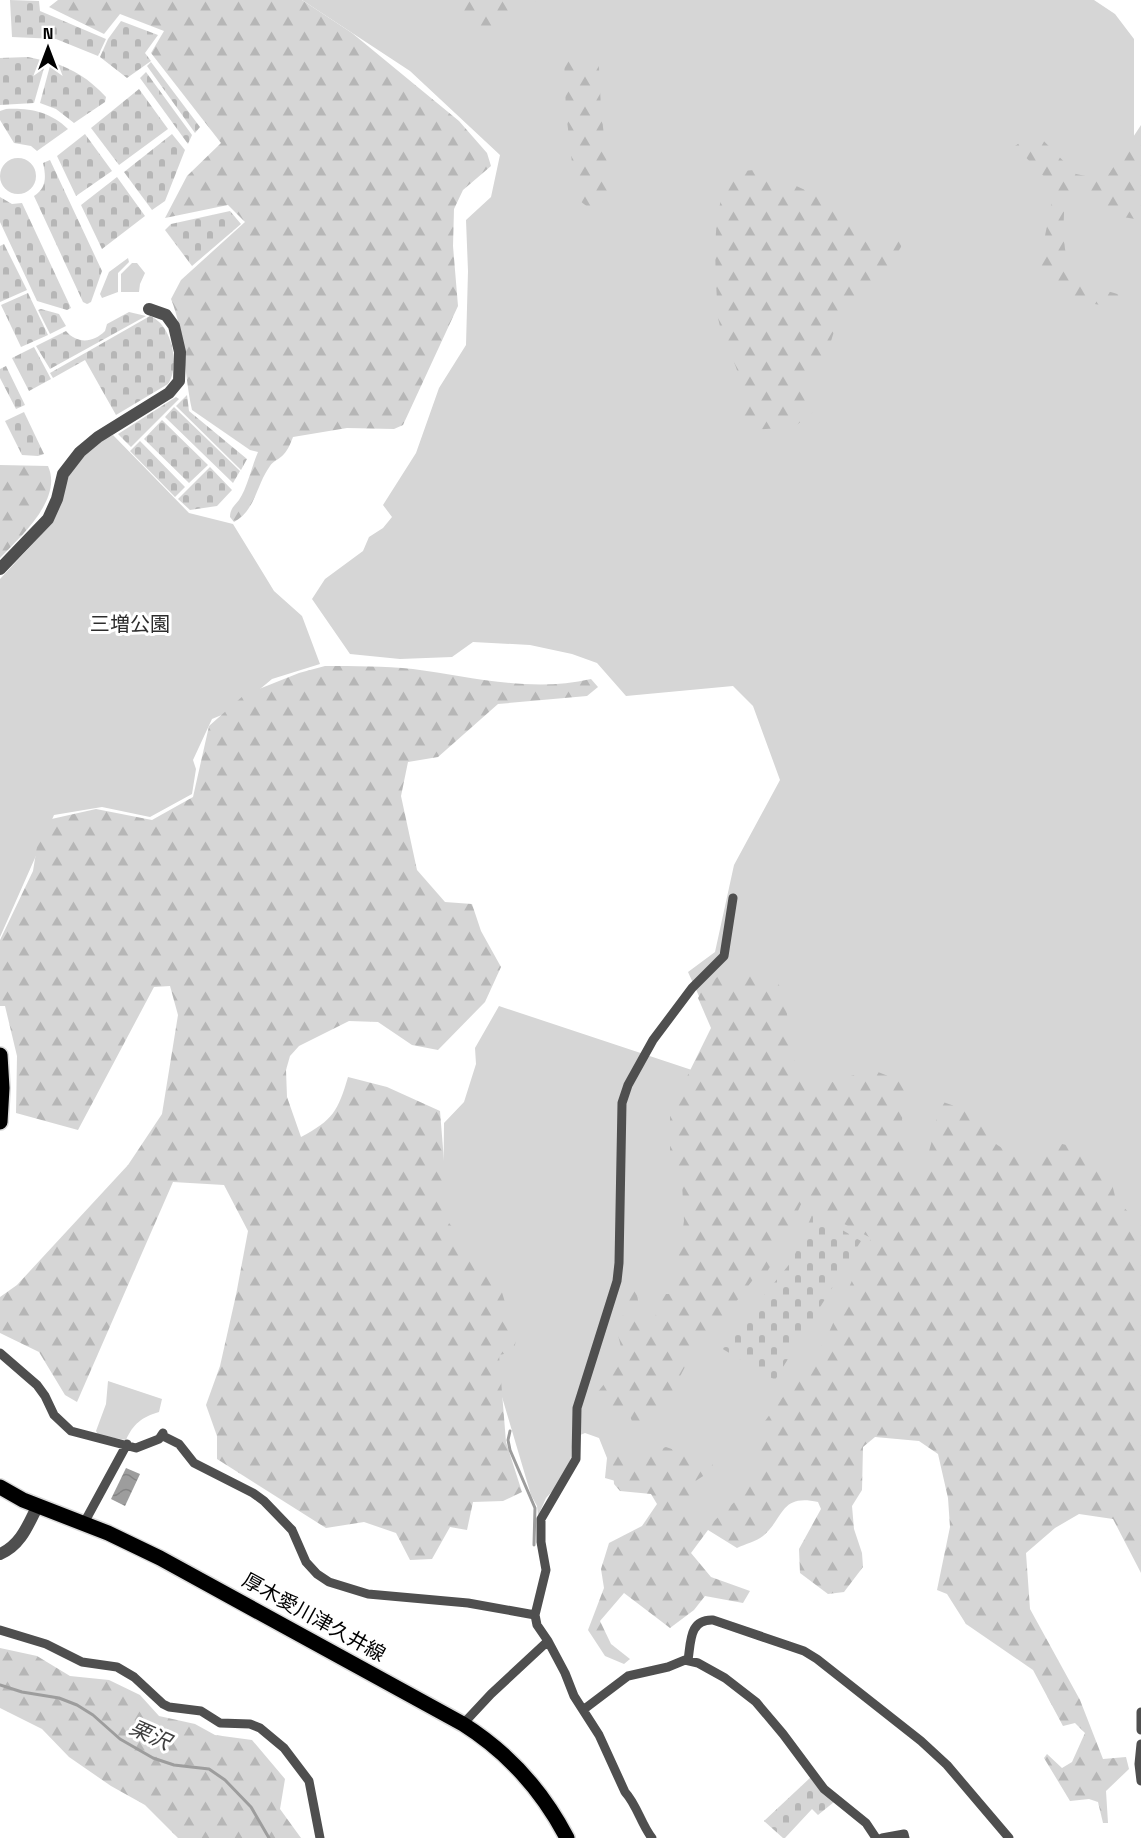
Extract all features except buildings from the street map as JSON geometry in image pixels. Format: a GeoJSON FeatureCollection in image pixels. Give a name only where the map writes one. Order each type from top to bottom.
{"type":"FeatureCollection","features":[{"type":"Feature","properties":{"kind":"main road"},"geometry":{"type":"LineString","coordinates":[[0,1054],[2,1088],[0,1119]]}},
{"type":"Feature","properties":{"kind":"main road","name":"厚木愛川津久井線"},"geometry":{"type":"LineString","coordinates":[[0,1487],[123,1540],[220,1589],[464,1724],[492,1744],[526,1775],[552,1809],[567,1838]]}},
{"type":"Feature","properties":{"kind":"street"},"geometry":{"type":"LineString","coordinates":[[0,569],[48,519],[57,499],[63,474],[80,452],[98,437],[169,393],[179,381],[180,352],[174,326],[166,315],[148,309]]}},
{"type":"Feature","properties":{"kind":"street"},"geometry":{"type":"LineString","coordinates":[[652,1838],[625,1792],[606,1750],[574,1696],[548,1641],[537,1625],[536,1615],[546,1570],[541,1542],[541,1519],[576,1459],[578,1408],[617,1281],[622,1103],[628,1085],[653,1040],[692,988],[724,956],[733,898]]}},
{"type":"Feature","properties":{"kind":"street"},"geometry":{"type":"LineString","coordinates":[[0,1353],[37,1385],[54,1415],[64,1427],[81,1434],[136,1448],[159,1439],[163,1434],[179,1444],[194,1463],[236,1483],[264,1501],[292,1530],[306,1562],[317,1574],[329,1582],[368,1594],[468,1604],[536,1615]]}},
{"type":"Feature","properties":{"kind":"street"},"geometry":{"type":"LineString","coordinates":[[84,1523],[127,1444]]}},
{"type":"Feature","properties":{"kind":"street"},"geometry":{"type":"LineString","coordinates":[[0,1554],[12,1548],[21,1539],[38,1505]]}},
{"type":"Feature","properties":{"kind":"street"},"geometry":{"type":"LineString","coordinates":[[688,1660],[693,1632],[698,1623],[705,1620],[713,1620],[804,1651],[817,1659],[947,1765],[1009,1838]]}},
{"type":"Feature","properties":{"kind":"street"},"geometry":{"type":"LineString","coordinates":[[0,1630],[46,1644],[82,1662],[117,1667],[134,1677],[169,1707],[197,1709],[220,1723],[250,1724],[261,1728],[284,1748],[309,1781],[320,1838]]}},
{"type":"Feature","properties":{"kind":"street"},"geometry":{"type":"LineString","coordinates":[[464,1724],[491,1694],[548,1641]]}},
{"type":"Feature","properties":{"kind":"street"},"geometry":{"type":"LineString","coordinates":[[583,1710],[628,1676],[688,1660],[698,1663],[724,1678],[756,1702],[824,1789],[866,1823],[876,1838]]}},
{"type":"Feature","properties":{"kind":"street"},"geometry":{"type":"LineString","coordinates":[[1141,1712],[1141,1730]]}},
{"type":"Feature","properties":{"kind":"street"},"geometry":{"type":"LineString","coordinates":[[1141,1744],[1139,1764],[1141,1781]]}},
{"type":"Feature","properties":{"kind":"street"},"geometry":{"type":"LineString","coordinates":[[882,1838],[898,1834],[904,1834],[904,1838]]}},
{"type":"Feature","properties":{"kind":"green space"},"geometry":{"type":"Polygon","coordinates":[[[10,0],[39,1],[40,11],[106,39],[98,56],[56,39],[12,37],[10,0]]]}},
{"type":"Feature","properties":{"kind":"green space"},"geometry":{"type":"Polygon","coordinates":[[[58,0],[302,0],[352,33],[459,121],[487,153],[491,166],[463,190],[454,209],[453,246],[458,306],[403,425],[394,429],[347,428],[293,437],[282,456],[271,464],[265,473],[247,511],[234,522],[230,517],[231,512],[245,489],[258,452],[250,450],[192,410],[182,340],[171,299],[181,280],[245,222],[228,205],[165,218],[187,176],[221,143],[151,53],[164,31],[120,14],[104,34],[49,7],[58,0]]]}},
{"type":"Feature","properties":{"kind":"green space"},"geometry":{"type":"Polygon","coordinates":[[[302,0],[1094,0],[1115,14],[1134,39],[1134,191],[1141,197],[1141,1353],[961,1343],[716,1526],[640,1488],[605,1478],[607,1458],[599,1438],[585,1433],[573,1438],[570,1464],[558,1485],[546,1498],[538,1516],[537,1506],[531,1495],[460,1255],[443,1225],[444,1123],[464,1102],[476,1064],[475,1048],[499,1006],[740,1086],[688,972],[715,952],[734,865],[780,780],[753,706],[733,686],[626,696],[597,663],[572,654],[530,645],[473,642],[452,657],[400,659],[350,654],[312,599],[325,579],[363,551],[369,537],[383,528],[392,517],[383,505],[416,453],[439,388],[466,345],[468,271],[466,220],[491,197],[500,155],[410,71],[302,0]]]}},
{"type":"Feature","properties":{"kind":"green space"},"geometry":{"type":"Polygon","coordinates":[[[443,0],[537,0],[486,37],[443,0]]]}},
{"type":"Feature","properties":{"kind":"green space"},"geometry":{"type":"Polygon","coordinates":[[[121,21],[158,35],[145,53],[151,61],[127,78],[100,57],[108,39],[121,21]]]}},
{"type":"Feature","properties":{"kind":"green space"},"geometry":{"type":"Polygon","coordinates":[[[596,56],[611,199],[609,210],[593,211],[580,201],[573,171],[566,112],[564,57],[596,56]]]}},
{"type":"Feature","properties":{"kind":"green space"},"geometry":{"type":"Polygon","coordinates":[[[28,57],[46,61],[34,103],[0,105],[0,58],[28,57]]]}},
{"type":"Feature","properties":{"kind":"green space"},"geometry":{"type":"Polygon","coordinates":[[[51,62],[74,71],[87,80],[106,97],[105,102],[74,123],[56,109],[40,103],[51,62]]]}},
{"type":"Feature","properties":{"kind":"green space"},"geometry":{"type":"Polygon","coordinates":[[[151,62],[200,127],[195,133],[147,66],[151,62]]]}},
{"type":"Feature","properties":{"kind":"green space"},"geometry":{"type":"Polygon","coordinates":[[[146,72],[192,135],[188,144],[140,78],[146,72]]]}},
{"type":"Feature","properties":{"kind":"green space"},"geometry":{"type":"Polygon","coordinates":[[[139,89],[168,129],[119,165],[91,128],[139,89]]]}},
{"type":"Feature","properties":{"kind":"green space"},"geometry":{"type":"Polygon","coordinates":[[[6,109],[40,112],[68,129],[37,151],[31,146],[14,143],[0,120],[0,111],[6,109]]]}},
{"type":"Feature","properties":{"kind":"green space"},"geometry":{"type":"Polygon","coordinates":[[[1141,125],[1141,220],[1117,216],[1078,192],[1065,195],[1064,236],[1070,266],[1074,273],[1084,281],[1120,295],[1114,307],[1075,301],[1042,274],[1041,255],[1053,197],[1052,185],[1015,146],[1035,132],[1076,174],[1105,180],[1141,125]]]}},
{"type":"Feature","properties":{"kind":"green space"},"geometry":{"type":"Polygon","coordinates":[[[85,134],[112,171],[76,196],[57,156],[85,134]]]}},
{"type":"Feature","properties":{"kind":"green space"},"geometry":{"type":"Polygon","coordinates":[[[172,134],[185,150],[165,201],[152,210],[124,172],[172,134]]]}},
{"type":"Feature","properties":{"kind":"green space"},"geometry":{"type":"Polygon","coordinates":[[[18,158],[30,164],[36,176],[30,188],[18,194],[6,188],[0,176],[6,164],[18,158]]]}},
{"type":"Feature","properties":{"kind":"green space"},"geometry":{"type":"Polygon","coordinates":[[[50,160],[102,271],[91,302],[87,304],[83,302],[34,196],[43,185],[45,173],[43,163],[50,160]]]}},
{"type":"Feature","properties":{"kind":"green space"},"geometry":{"type":"Polygon","coordinates":[[[761,170],[825,199],[836,207],[867,243],[894,236],[898,236],[902,241],[901,247],[883,276],[840,312],[827,354],[809,374],[808,381],[814,401],[812,413],[794,427],[749,430],[743,426],[740,379],[718,318],[716,238],[722,196],[730,180],[742,172],[761,170]]]}},
{"type":"Feature","properties":{"kind":"green space"},"geometry":{"type":"Polygon","coordinates":[[[117,177],[145,216],[102,249],[81,205],[117,177]]]}},
{"type":"Feature","properties":{"kind":"green space"},"geometry":{"type":"Polygon","coordinates":[[[0,197],[12,204],[22,203],[71,308],[67,310],[37,301],[0,222],[0,197]]]}},
{"type":"Feature","properties":{"kind":"green space"},"geometry":{"type":"Polygon","coordinates":[[[230,211],[241,224],[192,266],[165,230],[171,224],[230,211]]]}},
{"type":"Feature","properties":{"kind":"green space"},"geometry":{"type":"Polygon","coordinates":[[[4,244],[27,290],[0,302],[0,246],[4,244]]]}},
{"type":"Feature","properties":{"kind":"green space"},"geometry":{"type":"Polygon","coordinates":[[[128,258],[129,262],[118,273],[118,292],[102,298],[100,294],[109,272],[128,258]]]}},
{"type":"Feature","properties":{"kind":"green space"},"geometry":{"type":"Polygon","coordinates":[[[132,263],[137,263],[145,273],[139,292],[121,292],[121,274],[132,263]]]}},
{"type":"Feature","properties":{"kind":"green space"},"geometry":{"type":"Polygon","coordinates":[[[28,293],[48,335],[21,347],[1,305],[28,293]]]}},
{"type":"Feature","properties":{"kind":"green space"},"geometry":{"type":"Polygon","coordinates":[[[38,310],[59,314],[66,326],[50,334],[38,310]]]}},
{"type":"Feature","properties":{"kind":"green space"},"geometry":{"type":"Polygon","coordinates":[[[129,312],[146,316],[50,369],[36,346],[66,331],[80,340],[90,340],[105,331],[107,324],[129,312]]]}},
{"type":"Feature","properties":{"kind":"green space"},"geometry":{"type":"Polygon","coordinates":[[[150,316],[164,328],[172,347],[174,357],[172,377],[168,384],[116,415],[85,360],[53,378],[50,373],[150,316]]]}},
{"type":"Feature","properties":{"kind":"green space"},"geometry":{"type":"Polygon","coordinates":[[[34,347],[51,379],[29,391],[12,358],[34,347]]]}},
{"type":"Feature","properties":{"kind":"green space"},"geometry":{"type":"Polygon","coordinates":[[[6,366],[25,405],[16,409],[0,378],[0,369],[6,366]]]}},
{"type":"Feature","properties":{"kind":"green space"},"geometry":{"type":"Polygon","coordinates":[[[187,395],[189,411],[247,459],[241,470],[176,406],[187,395]]]}},
{"type":"Feature","properties":{"kind":"green space"},"geometry":{"type":"Polygon","coordinates":[[[176,397],[179,399],[131,447],[118,434],[176,397]]]}},
{"type":"Feature","properties":{"kind":"green space"},"geometry":{"type":"Polygon","coordinates":[[[174,407],[240,471],[233,483],[165,417],[174,407]]]}},
{"type":"Feature","properties":{"kind":"green space"},"geometry":{"type":"Polygon","coordinates":[[[24,412],[44,454],[22,455],[5,421],[24,412]]]}},
{"type":"Feature","properties":{"kind":"green space"},"geometry":{"type":"Polygon","coordinates":[[[162,420],[208,465],[189,483],[144,439],[162,420]]]}},
{"type":"Feature","properties":{"kind":"green space","name":"三増公園"},"geometry":{"type":"Polygon","coordinates":[[[113,435],[189,513],[233,524],[274,591],[302,616],[320,664],[272,679],[236,709],[212,719],[193,760],[196,769],[192,794],[150,817],[102,807],[54,815],[0,937],[0,579],[40,536],[54,516],[70,473],[94,444],[113,435]]]}},
{"type":"Feature","properties":{"kind":"green space"},"geometry":{"type":"Polygon","coordinates":[[[140,441],[185,487],[175,497],[130,451],[140,441]]]}},
{"type":"Feature","properties":{"kind":"green space"},"geometry":{"type":"Polygon","coordinates":[[[0,465],[48,466],[51,479],[50,491],[38,516],[0,558],[0,465]]]}},
{"type":"Feature","properties":{"kind":"green space"},"geometry":{"type":"Polygon","coordinates":[[[210,467],[232,490],[217,506],[190,510],[178,499],[210,467]]]}},
{"type":"Feature","properties":{"kind":"green space"},"geometry":{"type":"Polygon","coordinates":[[[325,666],[413,669],[524,684],[569,683],[591,679],[598,687],[587,696],[498,704],[438,757],[408,762],[401,796],[417,870],[445,902],[472,904],[481,931],[501,967],[485,1002],[438,1050],[412,1045],[378,1022],[349,1021],[299,1046],[290,1056],[286,1070],[287,1097],[301,1137],[327,1120],[333,1113],[348,1077],[387,1087],[440,1111],[449,1223],[500,1286],[516,1338],[514,1352],[499,1355],[506,1442],[522,1492],[503,1501],[473,1502],[467,1530],[450,1527],[432,1559],[410,1560],[396,1533],[364,1522],[326,1528],[217,1459],[217,1436],[206,1405],[220,1366],[248,1231],[224,1185],[173,1182],[77,1402],[65,1395],[39,1352],[0,1333],[0,1297],[17,1285],[128,1165],[162,1114],[178,1015],[170,986],[154,987],[78,1130],[16,1113],[17,1056],[5,1006],[0,1006],[0,940],[33,871],[39,834],[47,820],[96,809],[152,820],[193,797],[209,726],[244,695],[299,673],[325,666]]]}},
{"type":"Feature","properties":{"kind":"green space"},"geometry":{"type":"Polygon","coordinates":[[[725,971],[761,972],[774,979],[779,985],[784,995],[797,1078],[823,1085],[863,1072],[878,1072],[906,1083],[913,1094],[902,1119],[910,1175],[921,1180],[936,1126],[936,1113],[943,1102],[969,1111],[996,1144],[1021,1161],[1035,1160],[1062,1144],[1076,1147],[1099,1161],[1109,1172],[1116,1200],[1141,1224],[1141,1573],[1113,1519],[1079,1514],[1055,1528],[1026,1553],[1030,1609],[1080,1700],[1103,1759],[1126,1757],[1129,1769],[1106,1791],[1108,1823],[1103,1823],[1098,1802],[1089,1799],[1070,1801],[1044,1758],[1047,1754],[1062,1768],[1072,1762],[1085,1733],[1075,1723],[1063,1726],[1033,1670],[966,1624],[947,1594],[937,1590],[950,1527],[948,1498],[938,1454],[919,1441],[875,1437],[863,1447],[862,1490],[852,1506],[854,1529],[862,1553],[863,1567],[844,1592],[828,1594],[800,1573],[799,1549],[821,1509],[818,1502],[796,1501],[784,1509],[770,1529],[758,1539],[737,1548],[708,1530],[691,1553],[711,1577],[750,1591],[743,1603],[705,1596],[694,1610],[670,1628],[624,1593],[600,1621],[611,1644],[630,1659],[624,1664],[605,1656],[588,1630],[604,1588],[601,1569],[609,1543],[642,1526],[657,1504],[651,1494],[620,1491],[614,1484],[612,1453],[645,1454],[666,1447],[711,1461],[714,1469],[697,1480],[685,1506],[714,1521],[744,1493],[758,1466],[765,1421],[826,1339],[871,1238],[802,1202],[767,1272],[755,1277],[716,1328],[703,1332],[658,1419],[634,1426],[629,1414],[598,1402],[597,1393],[624,1359],[618,1335],[630,1287],[636,1288],[641,1319],[655,1319],[660,1294],[672,1294],[684,1221],[682,1183],[670,1150],[670,1111],[711,1028],[698,998],[704,987],[725,971]]]}},
{"type":"Feature","properties":{"kind":"green space"},"geometry":{"type":"Polygon","coordinates":[[[813,1213],[861,1241],[775,1380],[721,1348],[792,1261],[813,1213]]]}},
{"type":"Feature","properties":{"kind":"green space"},"geometry":{"type":"Polygon","coordinates":[[[108,1381],[162,1399],[159,1412],[139,1422],[126,1440],[98,1435],[96,1431],[106,1404],[108,1381]]]}},
{"type":"Feature","properties":{"kind":"green space"},"geometry":{"type":"Polygon","coordinates":[[[0,1648],[37,1656],[70,1676],[109,1680],[140,1695],[159,1716],[195,1724],[215,1735],[252,1740],[285,1779],[280,1809],[301,1838],[178,1838],[145,1805],[111,1786],[69,1757],[42,1729],[0,1708],[0,1648]]]}},
{"type":"Feature","properties":{"kind":"green space"},"geometry":{"type":"Polygon","coordinates":[[[811,1777],[834,1802],[818,1815],[812,1809],[783,1838],[764,1821],[811,1777]]]}},
{"type":"Feature","properties":{"kind":"water"},"geometry":{"type":"Polygon","coordinates":[[[126,1468],[140,1474],[125,1506],[111,1499],[126,1468]]]}},
{"type":"Feature","properties":{"kind":"waterway"},"geometry":{"type":"LineString","coordinates":[[510,1431],[508,1440],[510,1450],[535,1508],[534,1545]]}},
{"type":"Feature","properties":{"kind":"waterway","name":"栗沢"},"geometry":{"type":"LineString","coordinates":[[0,1685],[22,1692],[59,1698],[77,1705],[93,1715],[120,1739],[153,1758],[174,1765],[209,1769],[225,1780],[251,1807],[269,1838]]}}]}
